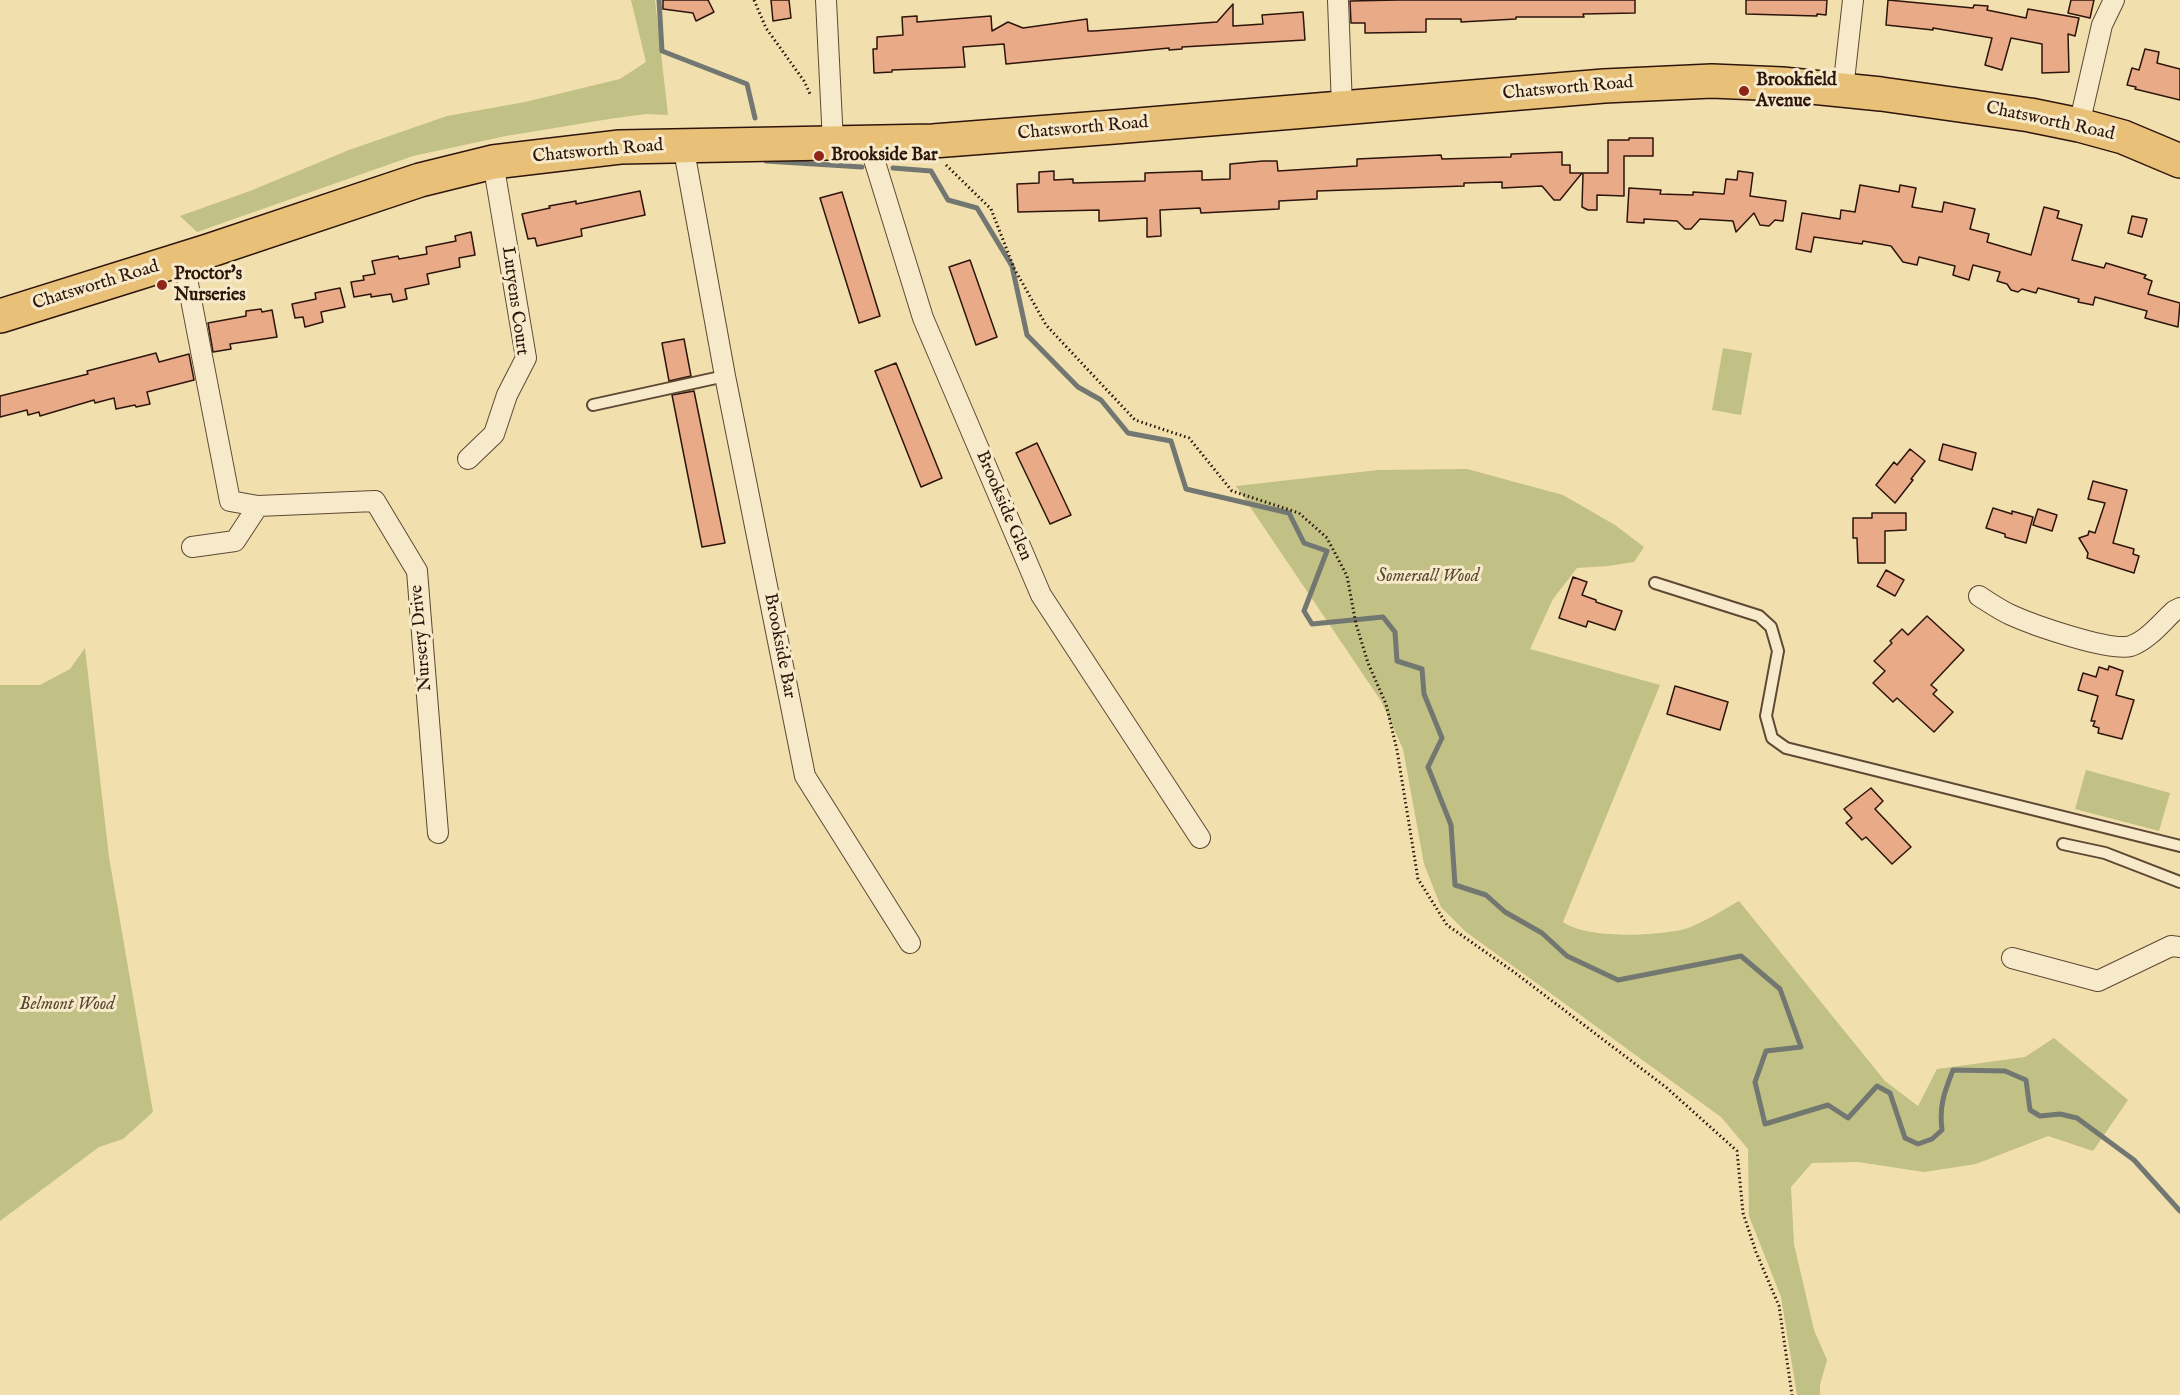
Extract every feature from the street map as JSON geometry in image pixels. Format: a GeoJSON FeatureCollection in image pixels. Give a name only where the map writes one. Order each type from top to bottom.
{"type":"FeatureCollection","features":[{"type":"Feature","properties":{"kind":"highway","name":"Chatsworth Road"},"geometry":{"type":"LineString","coordinates":[[0,316],[420,180],[493,162],[620,147],[933,141],[1645,83],[1712,81],[1782,84],[1843,90],[1976,107],[2079,125],[2123,137],[2180,161]]}},
{"type":"Feature","properties":{"kind":"street"},"geometry":{"type":"LineString","coordinates":[[826,0],[833,143]]}},
{"type":"Feature","properties":{"kind":"street"},"geometry":{"type":"LineString","coordinates":[[1338,0],[1342,107]]}},
{"type":"Feature","properties":{"kind":"street"},"geometry":{"type":"LineString","coordinates":[[1843,90],[1853,0]]}},
{"type":"Feature","properties":{"kind":"street"},"geometry":{"type":"LineString","coordinates":[[2079,125],[2102,25],[2114,0]]}},
{"type":"Feature","properties":{"kind":"street","name":"Brookside Glen"},"geometry":{"type":"LineString","coordinates":[[869,143],[923,318],[1041,595],[1200,838]]}},
{"type":"Feature","properties":{"kind":"street","name":"Brookside Bar"},"geometry":{"type":"LineString","coordinates":[[683,145],[724,376],[805,776],[910,943]]}},
{"type":"Feature","properties":{"kind":"street","name":"Lutyens Court"},"geometry":{"type":"LineString","coordinates":[[468,459],[494,434],[507,395],[526,358],[493,162]]}},
{"type":"Feature","properties":{"kind":"street","name":"Nursery Drive"},"geometry":{"type":"LineString","coordinates":[[183,258],[230,501],[258,506],[375,501],[417,571],[438,833]]}},
{"type":"Feature","properties":{"kind":"street"},"geometry":{"type":"LineString","coordinates":[[192,547],[235,541],[258,506]]}},
{"type":"Feature","properties":{"kind":"street"},"geometry":{"type":"LineString","coordinates":[[1980,596],[2011,615],[2088,641],[2119,647],[2130,646],[2142,640],[2174,610],[2180,608]]}},
{"type":"Feature","properties":{"kind":"street"},"geometry":{"type":"LineString","coordinates":[[2013,958],[2098,981],[2171,946],[2180,947]]}},
{"type":"Feature","properties":{"kind":"lane"},"geometry":{"type":"LineString","coordinates":[[593,405],[724,376]]}},
{"type":"Feature","properties":{"kind":"lane"},"geometry":{"type":"LineString","coordinates":[[1655,583],[1759,616],[1771,627],[1778,651],[1766,716],[1772,738],[1786,748],[2180,846]]}},
{"type":"Feature","properties":{"kind":"lane"},"geometry":{"type":"LineString","coordinates":[[2063,844],[2105,853],[2180,882]]}},
{"type":"Feature","properties":{"kind":"path"},"geometry":{"type":"LineString","coordinates":[[754,0],[766,27],[804,81],[814,103]]}},
{"type":"Feature","properties":{"kind":"path"},"geometry":{"type":"LineString","coordinates":[[933,141],[934,151],[991,209],[1014,268],[1046,325],[1135,420],[1188,438],[1232,491],[1299,513],[1327,538],[1347,576],[1356,624],[1368,663],[1386,704],[1397,750],[1418,879],[1448,926],[1514,972],[1667,1088],[1737,1151],[1743,1213],[1756,1252],[1779,1306],[1792,1395]]}},
{"type":"Feature","properties":{"kind":"green space"},"geometry":{"type":"Polygon","coordinates":[[[631,0],[655,0],[668,115],[646,114],[609,119],[506,136],[413,156],[197,232],[180,216],[250,191],[349,150],[447,116],[525,102],[620,79],[646,62],[631,0]]]}},
{"type":"Feature","properties":{"kind":"green space"},"geometry":{"type":"Polygon","coordinates":[[[1723,348],[1752,353],[1741,415],[1712,410],[1723,348]]]}},
{"type":"Feature","properties":{"kind":"green space","name":"Somersall Wood"},"geometry":{"type":"Polygon","coordinates":[[[1467,469],[1563,495],[1615,525],[1644,547],[1634,562],[1577,568],[1553,599],[1530,649],[1660,685],[1563,922],[1603,934],[1637,935],[1669,932],[1695,925],[1739,901],[1885,1081],[1918,1106],[1937,1069],[2025,1057],[2054,1038],[2128,1100],[2093,1151],[2048,1136],[1976,1164],[1924,1172],[1858,1162],[1812,1163],[1791,1187],[1794,1244],[1814,1330],[1827,1360],[1820,1385],[1820,1395],[1797,1395],[1781,1297],[1749,1216],[1748,1149],[1721,1117],[1466,932],[1441,907],[1424,864],[1403,749],[1381,701],[1236,486],[1378,470],[1467,469]]]}},
{"type":"Feature","properties":{"kind":"green space","name":"Belmont Wood"},"geometry":{"type":"Polygon","coordinates":[[[85,648],[109,857],[153,1112],[123,1139],[99,1147],[0,1221],[0,685],[40,685],[70,669],[85,648]]]}},
{"type":"Feature","properties":{"kind":"green space"},"geometry":{"type":"Polygon","coordinates":[[[2086,770],[2170,793],[2159,831],[2075,809],[2086,770]]]}},
{"type":"Feature","properties":{"kind":"building"},"geometry":{"type":"Polygon","coordinates":[[[663,0],[708,0],[714,12],[696,21],[693,13],[663,9],[663,0]]]}},
{"type":"Feature","properties":{"kind":"building"},"geometry":{"type":"Polygon","coordinates":[[[771,0],[789,0],[791,18],[773,21],[771,0]]]}},
{"type":"Feature","properties":{"kind":"building"},"geometry":{"type":"Polygon","coordinates":[[[1635,0],[1635,13],[1583,14],[1584,17],[1516,17],[1516,19],[1461,22],[1461,19],[1426,19],[1426,32],[1365,33],[1365,23],[1351,23],[1350,1],[1635,0]]]}},
{"type":"Feature","properties":{"kind":"building"},"geometry":{"type":"Polygon","coordinates":[[[1746,0],[1827,0],[1826,15],[1746,14],[1746,0]]]}},
{"type":"Feature","properties":{"kind":"building"},"geometry":{"type":"Polygon","coordinates":[[[1888,0],[1973,8],[1974,5],[1988,6],[1987,10],[2026,18],[2028,9],[2079,18],[2075,36],[2068,34],[2069,72],[2042,73],[2042,44],[2011,38],[2002,70],[1985,65],[1992,38],[1933,28],[1933,30],[1886,25],[1888,0]]]}},
{"type":"Feature","properties":{"kind":"building"},"geometry":{"type":"Polygon","coordinates":[[[2071,0],[2094,0],[2090,18],[2068,13],[2071,0]]]}},
{"type":"Feature","properties":{"kind":"building"},"geometry":{"type":"Polygon","coordinates":[[[1233,4],[1233,26],[1263,24],[1262,15],[1303,12],[1305,40],[1182,47],[1182,49],[1169,50],[1169,48],[1006,64],[1004,44],[963,47],[965,67],[892,70],[892,72],[874,73],[873,49],[877,49],[877,37],[903,35],[902,17],[917,16],[917,22],[991,16],[992,31],[1008,22],[1023,28],[1087,19],[1088,31],[1094,31],[1217,22],[1233,4]]]}},
{"type":"Feature","properties":{"kind":"building"},"geometry":{"type":"Polygon","coordinates":[[[2145,49],[2159,52],[2157,63],[2180,69],[2180,100],[2127,85],[2132,68],[2139,70],[2145,49]]]}},
{"type":"Feature","properties":{"kind":"building"},"geometry":{"type":"Polygon","coordinates":[[[1629,138],[1653,138],[1653,156],[1624,156],[1624,196],[1597,195],[1597,210],[1582,207],[1583,173],[1608,173],[1608,140],[1629,140],[1629,138]]]}},
{"type":"Feature","properties":{"kind":"building"},"geometry":{"type":"Polygon","coordinates":[[[1562,152],[1562,165],[1570,165],[1570,173],[1582,173],[1560,200],[1554,200],[1542,186],[1502,188],[1502,182],[1464,183],[1464,186],[1317,191],[1317,199],[1279,201],[1279,209],[1201,213],[1200,208],[1160,210],[1161,236],[1147,237],[1147,218],[1099,221],[1099,210],[1018,212],[1017,184],[1039,183],[1039,172],[1054,171],[1054,180],[1073,179],[1073,183],[1145,181],[1145,173],[1202,171],[1202,180],[1230,179],[1230,164],[1263,161],[1277,161],[1278,171],[1357,166],[1357,159],[1441,155],[1442,159],[1511,157],[1511,154],[1562,152]]]}},
{"type":"Feature","properties":{"kind":"building"},"geometry":{"type":"Polygon","coordinates":[[[1738,171],[1753,173],[1750,196],[1786,201],[1783,221],[1775,220],[1769,226],[1760,225],[1754,213],[1736,232],[1733,221],[1700,219],[1691,229],[1685,229],[1677,221],[1644,219],[1644,223],[1627,222],[1629,188],[1661,190],[1660,194],[1693,195],[1693,192],[1724,194],[1726,179],[1737,180],[1738,171]]]}},
{"type":"Feature","properties":{"kind":"building"},"geometry":{"type":"Polygon","coordinates":[[[1860,185],[1899,192],[1900,185],[1916,188],[1912,207],[1942,212],[1944,202],[1975,209],[1970,229],[1989,234],[1987,242],[2031,255],[2044,207],[2059,211],[2057,218],[2082,225],[2072,260],[2104,268],[2106,263],[2146,275],[2144,278],[2152,281],[2148,294],[2180,303],[2178,327],[2145,318],[2147,311],[2095,297],[2093,305],[2038,288],[2036,293],[2022,289],[2018,292],[2011,290],[2007,284],[1997,281],[2000,272],[1973,265],[1969,280],[1953,275],[1955,266],[1919,257],[1917,265],[1903,262],[1891,246],[1814,237],[1811,252],[1796,249],[1802,213],[1840,219],[1841,210],[1855,212],[1860,185]]]}},
{"type":"Feature","properties":{"kind":"building"},"geometry":{"type":"Polygon","coordinates":[[[640,191],[645,215],[581,229],[582,236],[537,246],[535,238],[528,239],[522,214],[550,208],[549,206],[576,201],[576,204],[640,191]]]}},
{"type":"Feature","properties":{"kind":"building"},"geometry":{"type":"Polygon","coordinates":[[[842,192],[880,316],[859,323],[820,198],[842,192]]]}},
{"type":"Feature","properties":{"kind":"building"},"geometry":{"type":"Polygon","coordinates":[[[2132,216],[2147,219],[2142,237],[2128,233],[2132,216]]]}},
{"type":"Feature","properties":{"kind":"building"},"geometry":{"type":"Polygon","coordinates":[[[471,232],[475,255],[459,258],[460,267],[427,274],[429,284],[405,289],[407,299],[393,302],[391,294],[354,297],[351,282],[364,280],[363,276],[375,274],[372,261],[427,254],[426,247],[456,241],[455,236],[471,232]]]}},
{"type":"Feature","properties":{"kind":"building"},"geometry":{"type":"Polygon","coordinates":[[[970,260],[997,337],[976,345],[949,267],[970,260]]]}},
{"type":"Feature","properties":{"kind":"building"},"geometry":{"type":"Polygon","coordinates":[[[340,288],[345,307],[321,312],[323,322],[305,327],[303,317],[295,318],[292,304],[316,299],[315,293],[340,288]]]}},
{"type":"Feature","properties":{"kind":"building"},"geometry":{"type":"Polygon","coordinates":[[[261,309],[262,312],[272,310],[277,337],[230,344],[231,349],[213,352],[208,323],[246,316],[246,311],[261,309]]]}},
{"type":"Feature","properties":{"kind":"building"},"geometry":{"type":"Polygon","coordinates":[[[684,339],[691,376],[669,381],[662,343],[684,339]]]}},
{"type":"Feature","properties":{"kind":"building"},"geometry":{"type":"Polygon","coordinates":[[[156,353],[159,362],[189,354],[194,380],[147,392],[150,404],[136,407],[135,405],[116,409],[114,398],[95,403],[94,400],[40,416],[39,412],[28,415],[27,410],[0,417],[0,396],[88,374],[87,371],[156,353]]]}},
{"type":"Feature","properties":{"kind":"building"},"geometry":{"type":"Polygon","coordinates":[[[896,363],[942,478],[921,487],[875,371],[896,363]]]}},
{"type":"Feature","properties":{"kind":"building"},"geometry":{"type":"Polygon","coordinates":[[[694,391],[725,543],[702,547],[672,395],[694,391]]]}},
{"type":"Feature","properties":{"kind":"building"},"geometry":{"type":"Polygon","coordinates":[[[1037,443],[1071,515],[1050,524],[1016,453],[1037,443]]]}},
{"type":"Feature","properties":{"kind":"building"},"geometry":{"type":"Polygon","coordinates":[[[1943,444],[1976,453],[1972,470],[1939,460],[1943,444]]]}},
{"type":"Feature","properties":{"kind":"building"},"geometry":{"type":"Polygon","coordinates":[[[1910,449],[1925,461],[1895,503],[1876,485],[1894,462],[1897,465],[1910,449]]]}},
{"type":"Feature","properties":{"kind":"building"},"geometry":{"type":"Polygon","coordinates":[[[2093,481],[2127,490],[2113,543],[2134,549],[2133,554],[2139,556],[2134,573],[2087,558],[2088,553],[2079,538],[2088,535],[2089,531],[2095,533],[2105,503],[2088,499],[2093,481]]]}},
{"type":"Feature","properties":{"kind":"building"},"geometry":{"type":"Polygon","coordinates":[[[1993,508],[2033,517],[2026,543],[1986,528],[1993,508]]]}},
{"type":"Feature","properties":{"kind":"building"},"geometry":{"type":"Polygon","coordinates":[[[2038,509],[2057,515],[2052,531],[2033,525],[2038,509]]]}},
{"type":"Feature","properties":{"kind":"building"},"geometry":{"type":"Polygon","coordinates":[[[1872,513],[1906,513],[1906,530],[1885,531],[1885,563],[1858,563],[1857,538],[1853,538],[1853,518],[1872,518],[1872,513]]]}},
{"type":"Feature","properties":{"kind":"building"},"geometry":{"type":"Polygon","coordinates":[[[1886,570],[1904,580],[1895,596],[1877,586],[1886,570]]]}},
{"type":"Feature","properties":{"kind":"building"},"geometry":{"type":"Polygon","coordinates":[[[1573,577],[1587,582],[1582,595],[1622,611],[1615,630],[1588,621],[1586,627],[1559,618],[1573,577]]]}},
{"type":"Feature","properties":{"kind":"building"},"geometry":{"type":"Polygon","coordinates":[[[1927,616],[1964,650],[1931,685],[1937,690],[1933,694],[1953,712],[1934,732],[1897,698],[1893,702],[1873,683],[1885,671],[1874,661],[1892,643],[1890,641],[1902,629],[1908,635],[1927,616]]]}},
{"type":"Feature","properties":{"kind":"building"},"geometry":{"type":"Polygon","coordinates":[[[2109,666],[2123,671],[2116,695],[2134,700],[2122,739],[2098,733],[2099,728],[2093,726],[2095,721],[2091,721],[2098,696],[2078,690],[2083,673],[2096,677],[2099,667],[2108,670],[2109,666]]]}},
{"type":"Feature","properties":{"kind":"building"},"geometry":{"type":"Polygon","coordinates":[[[1675,686],[1728,702],[1720,730],[1667,714],[1675,686]]]}},
{"type":"Feature","properties":{"kind":"building"},"geometry":{"type":"Polygon","coordinates":[[[1871,788],[1883,801],[1875,809],[1911,847],[1892,864],[1866,837],[1862,840],[1846,823],[1852,818],[1844,809],[1871,788]]]}},
{"type":"Feature","properties":{"kind":"waterway"},"geometry":{"type":"LineString","coordinates":[[659,0],[662,51],[747,84],[755,118]]}},
{"type":"Feature","properties":{"kind":"waterway"},"geometry":{"type":"LineString","coordinates":[[764,154],[766,161],[862,167]]}},
{"type":"Feature","properties":{"kind":"waterway"},"geometry":{"type":"LineString","coordinates":[[893,168],[931,171],[948,200],[977,208],[1012,266],[1027,335],[1078,387],[1101,400],[1128,433],[1171,441],[1186,489],[1289,513],[1304,543],[1327,551],[1304,611],[1312,624],[1383,617],[1395,632],[1397,661],[1422,669],[1424,694],[1442,738],[1428,767],[1451,825],[1455,885],[1486,895],[1505,912],[1542,933],[1567,956],[1618,980],[1741,956],[1780,989],[1801,1047],[1766,1051],[1755,1082],[1765,1124],[1828,1105],[1848,1118],[1877,1086],[1890,1093],[1905,1138],[1918,1144],[1932,1139],[1942,1130],[1943,1100],[1953,1070],[2005,1071],[2026,1080],[2030,1110],[2040,1116],[2060,1114],[2077,1118],[2134,1160],[2180,1211]]}},
{"type":"Feature","properties":{"kind":"place","name":"Brookfield Avenue"},"geometry":{"type":"Point","coordinates":[1744,91]}},
{"type":"Feature","properties":{"kind":"place","name":"Brookside Bar"},"geometry":{"type":"Point","coordinates":[819,156]}},
{"type":"Feature","properties":{"kind":"place","name":"Proctor's Nurseries"},"geometry":{"type":"Point","coordinates":[162,285]}}]}
